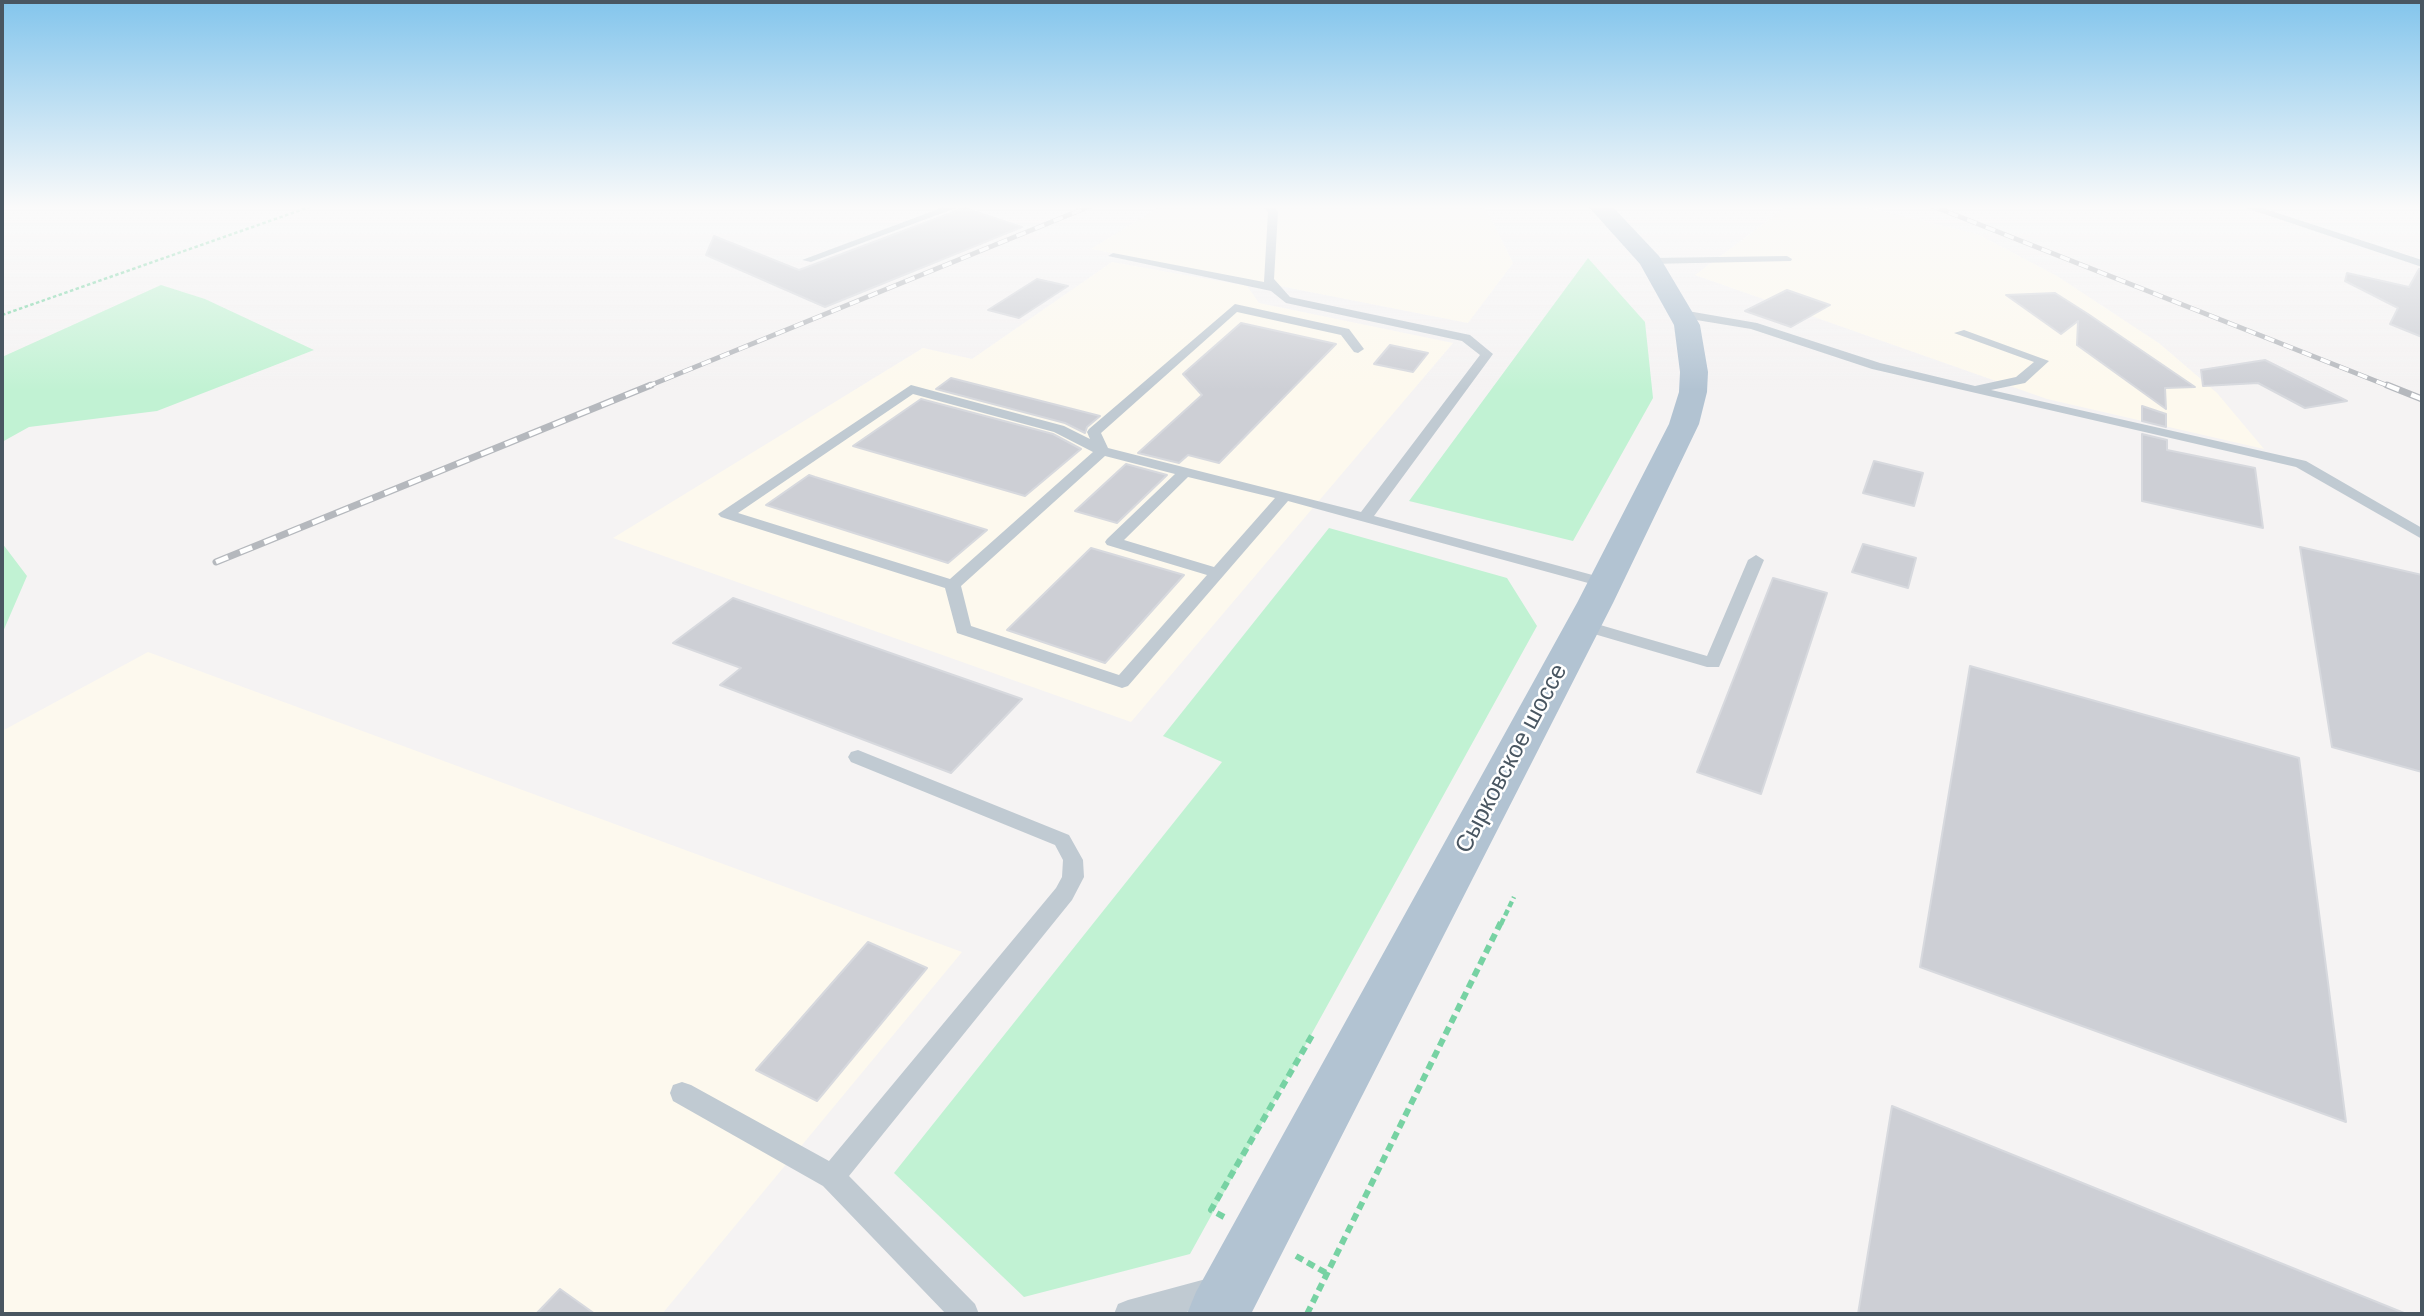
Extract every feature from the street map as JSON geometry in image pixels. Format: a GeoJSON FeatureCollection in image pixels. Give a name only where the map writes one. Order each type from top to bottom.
{"type":"FeatureCollection","features":[{"type":"Feature","properties":{"kind":"main road","name":"Сырковское шоссе"},"geometry":{"type":"LineString","coordinates":[[1226,1300],[1605,583],[1684,424],[1693,393],[1692,347],[1682,314],[1653,266]]}},
{"type":"Feature","properties":{"kind":"lane"},"geometry":{"type":"LineString","coordinates":[[1166,266],[1275,288]]}},
{"type":"Feature","properties":{"kind":"lane"},"geometry":{"type":"LineString","coordinates":[[1269,266],[1268,280],[1286,300],[1466,338],[1487,355],[1364,519]]}},
{"type":"Feature","properties":{"kind":"lane"},"geometry":{"type":"LineString","coordinates":[[1102,451],[1094,432],[1235,308],[1345,332],[1358,349]]}},
{"type":"Feature","properties":{"kind":"lane"},"geometry":{"type":"LineString","coordinates":[[1682,314],[1753,326],[1877,366],[1970,390],[2301,464],[2422,534]]}},
{"type":"Feature","properties":{"kind":"lane"},"geometry":{"type":"LineString","coordinates":[[1960,333],[2043,361],[2020,380],[1970,390]]}},
{"type":"Feature","properties":{"kind":"lane"},"geometry":{"type":"LineString","coordinates":[[953,585],[726,514],[911,389],[1059,429],[1102,451],[1285,496],[1605,583]]}},
{"type":"Feature","properties":{"kind":"lane"},"geometry":{"type":"LineString","coordinates":[[953,585],[1102,451]]}},
{"type":"Feature","properties":{"kind":"lane"},"geometry":{"type":"LineString","coordinates":[[1185,472],[1113,542],[1218,573]]}},
{"type":"Feature","properties":{"kind":"lane"},"geometry":{"type":"LineString","coordinates":[[953,585],[963,629],[1122,682],[1285,496]]}},
{"type":"Feature","properties":{"kind":"lane"},"geometry":{"type":"LineString","coordinates":[[1583,625],[1713,663],[1756,560]]}},
{"type":"Feature","properties":{"kind":"lane"},"geometry":{"type":"LineString","coordinates":[[832,1177],[1064,894],[1073,877],[1073,860],[1062,840],[858,757]]}},
{"type":"Feature","properties":{"kind":"lane"},"geometry":{"type":"LineString","coordinates":[[682,1093],[832,1177],[965,1314]]}},
{"type":"Feature","properties":{"kind":"lane"},"geometry":{"type":"LineString","coordinates":[[1128,1314],[1226,1300]]}},
{"type":"Feature","properties":{"kind":"path"},"geometry":{"type":"LineString","coordinates":[[2,315],[140,266]]}},
{"type":"Feature","properties":{"kind":"path"},"geometry":{"type":"LineString","coordinates":[[1307,1314],[1514,897]]}},
{"type":"Feature","properties":{"kind":"shaded area"},"geometry":{"type":"Polygon","coordinates":[[[1106,266],[1137,266],[1247,286],[1259,303],[1453,343],[1131,722],[613,538],[923,348],[972,359],[1106,266]]]}},
{"type":"Feature","properties":{"kind":"shaded area"},"geometry":{"type":"Polygon","coordinates":[[[1180,266],[1510,266],[1468,323],[1180,266]]]}},
{"type":"Feature","properties":{"kind":"shaded area"},"geometry":{"type":"Polygon","coordinates":[[[1707,266],[2039,266],[2160,344],[2217,393],[2264,449],[2047,399],[1695,275],[1707,266]]]}},
{"type":"Feature","properties":{"kind":"shaded area"},"geometry":{"type":"Polygon","coordinates":[[[148,652],[962,952],[662,1314],[2,1314],[2,731],[148,652]]]}},
{"type":"Feature","properties":{"kind":"green space"},"geometry":{"type":"Polygon","coordinates":[[[1582,266],[1595,266],[1645,322],[1653,398],[1573,541],[1409,501],[1582,266]]]}},
{"type":"Feature","properties":{"kind":"green space"},"geometry":{"type":"Polygon","coordinates":[[[161,285],[205,299],[314,350],[157,411],[29,427],[2,442],[2,357],[161,285]]]}},
{"type":"Feature","properties":{"kind":"green space"},"geometry":{"type":"Polygon","coordinates":[[[1329,528],[1507,578],[1537,626],[1190,1254],[1024,1297],[894,1173],[1222,762],[1163,736],[1329,528]]]}},
{"type":"Feature","properties":{"kind":"green space"},"geometry":{"type":"Polygon","coordinates":[[[2,543],[27,576],[2,634],[2,543]]]}},
{"type":"Feature","properties":{"kind":"building"},"geometry":{"type":"Polygon","coordinates":[[[732,266],[790,266],[799,270],[809,266],[925,266],[825,307],[732,266]]]}},
{"type":"Feature","properties":{"kind":"building"},"geometry":{"type":"Polygon","coordinates":[[[2419,269],[2422,269],[2422,337],[2390,324],[2398,308],[2345,281],[2347,273],[2409,287],[2419,269]]]}},
{"type":"Feature","properties":{"kind":"building"},"geometry":{"type":"Polygon","coordinates":[[[1037,279],[1068,286],[1019,318],[988,310],[1037,279]]]}},
{"type":"Feature","properties":{"kind":"building"},"geometry":{"type":"Polygon","coordinates":[[[1787,290],[1830,305],[1791,327],[1745,311],[1787,290]]]}},
{"type":"Feature","properties":{"kind":"building"},"geometry":{"type":"Polygon","coordinates":[[[2055,293],[2195,387],[2165,388],[2166,409],[2077,345],[2078,321],[2061,334],[2006,295],[2055,293]]]}},
{"type":"Feature","properties":{"kind":"building"},"geometry":{"type":"Polygon","coordinates":[[[1241,323],[1336,344],[1219,463],[1188,455],[1179,463],[1138,453],[1202,395],[1183,374],[1241,323]]]}},
{"type":"Feature","properties":{"kind":"building"},"geometry":{"type":"Polygon","coordinates":[[[1390,345],[1428,353],[1413,372],[1374,364],[1390,345]]]}},
{"type":"Feature","properties":{"kind":"building"},"geometry":{"type":"Polygon","coordinates":[[[2265,360],[2347,401],[2305,408],[2258,383],[2203,386],[2201,370],[2265,360]]]}},
{"type":"Feature","properties":{"kind":"building"},"geometry":{"type":"Polygon","coordinates":[[[951,378],[1100,416],[1087,427],[1085,433],[1065,423],[936,389],[951,378]]]}},
{"type":"Feature","properties":{"kind":"building"},"geometry":{"type":"Polygon","coordinates":[[[921,399],[1053,434],[1081,449],[1025,496],[853,446],[921,399]]]}},
{"type":"Feature","properties":{"kind":"building"},"geometry":{"type":"Polygon","coordinates":[[[2142,406],[2166,414],[2166,427],[2142,421],[2142,406]]]}},
{"type":"Feature","properties":{"kind":"building"},"geometry":{"type":"Polygon","coordinates":[[[2142,434],[2167,440],[2167,450],[2255,468],[2263,528],[2142,501],[2142,434]]]}},
{"type":"Feature","properties":{"kind":"building"},"geometry":{"type":"Polygon","coordinates":[[[1874,461],[1923,473],[1914,506],[1863,493],[1874,461]]]}},
{"type":"Feature","properties":{"kind":"building"},"geometry":{"type":"Polygon","coordinates":[[[1126,464],[1167,475],[1117,523],[1075,511],[1126,464]]]}},
{"type":"Feature","properties":{"kind":"building"},"geometry":{"type":"Polygon","coordinates":[[[809,475],[987,530],[948,563],[766,505],[809,475]]]}},
{"type":"Feature","properties":{"kind":"building"},"geometry":{"type":"Polygon","coordinates":[[[1863,544],[1916,558],[1908,588],[1852,572],[1863,544]]]}},
{"type":"Feature","properties":{"kind":"building"},"geometry":{"type":"Polygon","coordinates":[[[2300,547],[2422,575],[2422,772],[2332,747],[2300,547]]]}},
{"type":"Feature","properties":{"kind":"building"},"geometry":{"type":"Polygon","coordinates":[[[1091,548],[1184,575],[1105,663],[1007,630],[1091,548]]]}},
{"type":"Feature","properties":{"kind":"building"},"geometry":{"type":"Polygon","coordinates":[[[1773,578],[1827,593],[1761,794],[1697,772],[1773,578]]]}},
{"type":"Feature","properties":{"kind":"building"},"geometry":{"type":"Polygon","coordinates":[[[733,598],[1022,699],[951,773],[720,685],[741,668],[673,643],[733,598]]]}},
{"type":"Feature","properties":{"kind":"building"},"geometry":{"type":"Polygon","coordinates":[[[1970,666],[2299,758],[2346,1122],[1920,967],[1970,666]]]}},
{"type":"Feature","properties":{"kind":"building"},"geometry":{"type":"Polygon","coordinates":[[[868,942],[927,968],[817,1101],[756,1070],[868,942]]]}},
{"type":"Feature","properties":{"kind":"building"},"geometry":{"type":"Polygon","coordinates":[[[1892,1106],[2404,1313],[2404,1314],[1858,1314],[1892,1106]]]}},
{"type":"Feature","properties":{"kind":"building"},"geometry":{"type":"Polygon","coordinates":[[[560,1289],[595,1314],[536,1314],[560,1289]]]}},
{"type":"Feature","properties":{"kind":"railway"},"geometry":{"type":"LineString","coordinates":[[646,387],[942,266]]}},
{"type":"Feature","properties":{"kind":"railway"},"geometry":{"type":"LineString","coordinates":[[2086,266],[2391,387]]}},
{"type":"Feature","properties":{"kind":"railway"},"geometry":{"type":"LineString","coordinates":[[216,562],[651,385]]}},
{"type":"Feature","properties":{"kind":"railway"},"geometry":{"type":"LineString","coordinates":[[2387,385],[2422,399]]}}]}
